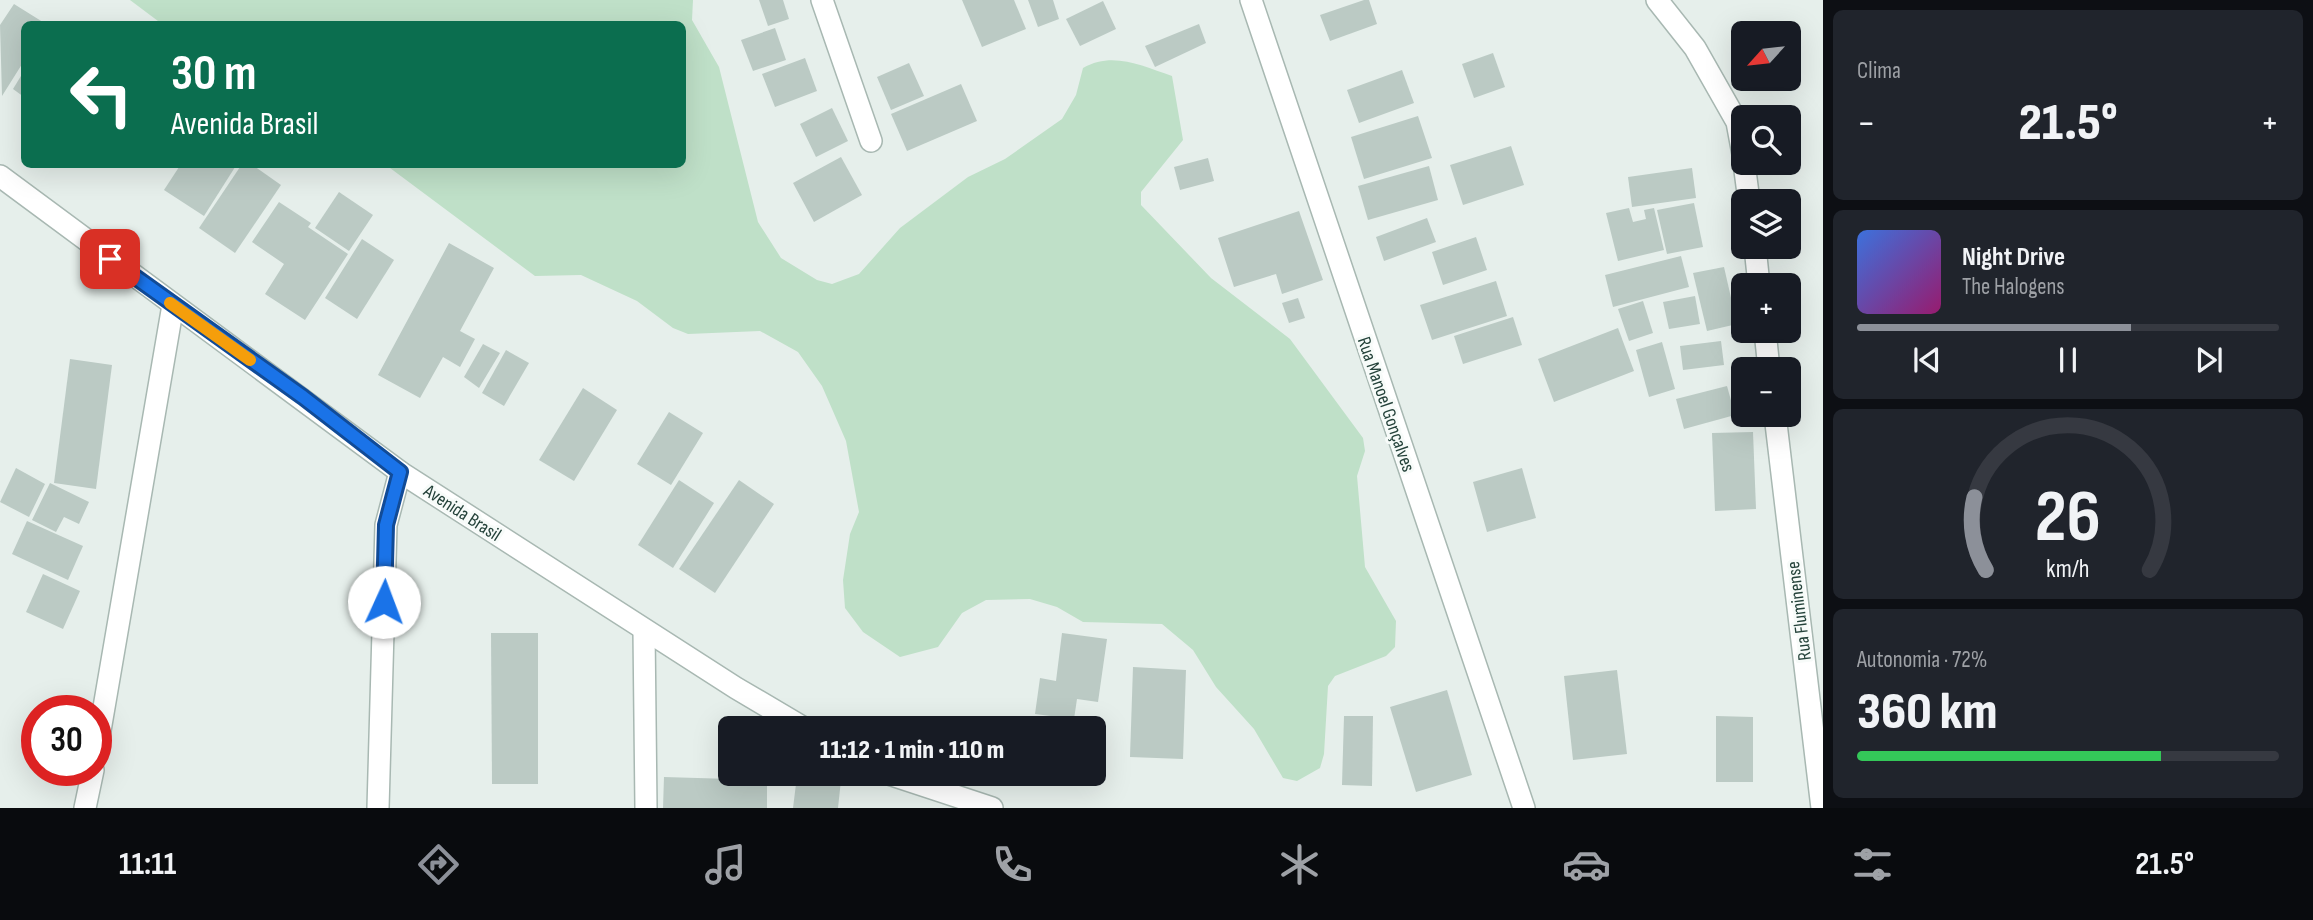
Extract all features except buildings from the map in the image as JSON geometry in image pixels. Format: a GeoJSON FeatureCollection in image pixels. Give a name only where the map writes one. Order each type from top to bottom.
{"type":"FeatureCollection","features":[{"type":"Feature","properties":{"kind":"street"},"geometry":{"type":"LineString","coordinates":[[822,0],[871,141]]}},
{"type":"Feature","properties":{"kind":"street","name":"Rua Manoel Gonçalves"},"geometry":{"type":"LineString","coordinates":[[1251,0],[1524,808]]}},
{"type":"Feature","properties":{"kind":"street"},"geometry":{"type":"LineString","coordinates":[[1657,0],[1695,48],[1731,112]]}},
{"type":"Feature","properties":{"kind":"street","name":"Avenida Brasil"},"geometry":{"type":"LineString","coordinates":[[0,176],[173,305],[303,397],[400,472],[644,630],[784,716]]}},
{"type":"Feature","properties":{"kind":"street"},"geometry":{"type":"LineString","coordinates":[[106,695],[173,305]]}},
{"type":"Feature","properties":{"kind":"street","name":"Rua Fluminense"},"geometry":{"type":"LineString","coordinates":[[1776,427],[1822,808]]}},
{"type":"Feature","properties":{"kind":"street"},"geometry":{"type":"LineString","coordinates":[[378,808],[386,525],[400,472]]}},
{"type":"Feature","properties":{"kind":"street"},"geometry":{"type":"LineString","coordinates":[[644,630],[646,808]]}},
{"type":"Feature","properties":{"kind":"street"},"geometry":{"type":"LineString","coordinates":[[85,808],[90,786]]}},
{"type":"Feature","properties":{"kind":"street"},"geometry":{"type":"LineString","coordinates":[[925,786],[992,808]]}},
{"type":"Feature","properties":{"kind":"green space"},"geometry":{"type":"Polygon","coordinates":[[[130,0],[693,0],[692,20],[719,67],[758,222],[781,258],[817,280],[832,284],[859,274],[900,228],[968,177],[1005,159],[1062,119],[1076,95],[1083,68],[1094,63],[1116,60],[1172,76],[1183,140],[1141,192],[1141,205],[1211,278],[1290,339],[1363,438],[1365,451],[1357,476],[1365,567],[1396,621],[1395,647],[1386,656],[1335,676],[1328,686],[1324,754],[1320,768],[1297,781],[1283,778],[1254,729],[1216,687],[1193,650],[1162,624],[1083,622],[1057,607],[1030,599],[986,600],[962,613],[938,647],[900,657],[863,632],[845,608],[843,580],[850,534],[859,512],[846,441],[822,386],[798,352],[760,331],[688,334],[673,328],[637,301],[581,275],[535,276],[390,168],[686,168],[686,21],[158,21],[130,0]]]}},
{"type":"Feature","properties":{"kind":"slow traffic"},"geometry":{"type":"LineString","coordinates":[[170,303],[250,360]]}},
{"type":"Feature","properties":{"kind":"route"},"geometry":{"type":"LineString","coordinates":[[110,259],[303,397],[400,472],[386,525],[384,602]]}}]}
